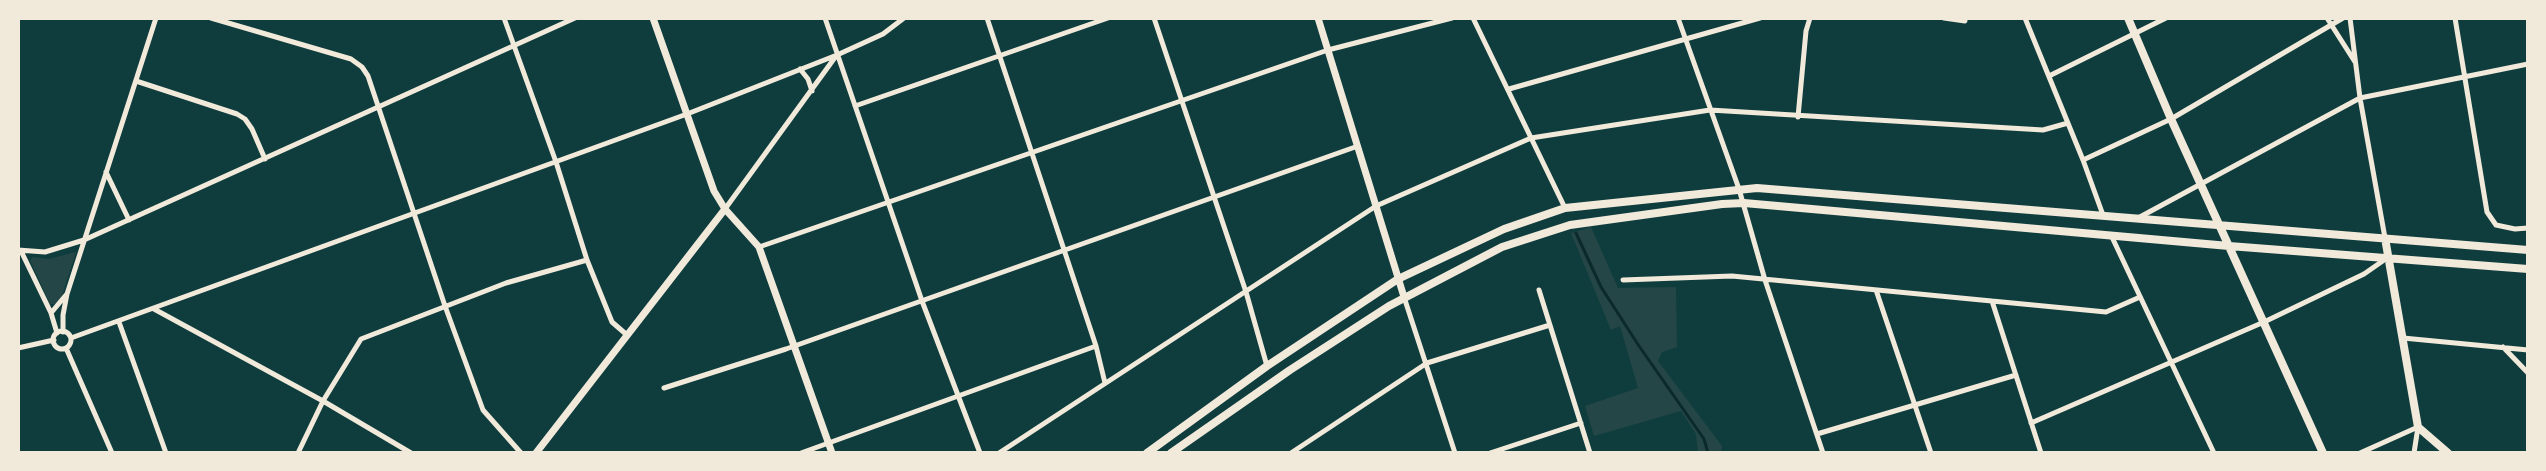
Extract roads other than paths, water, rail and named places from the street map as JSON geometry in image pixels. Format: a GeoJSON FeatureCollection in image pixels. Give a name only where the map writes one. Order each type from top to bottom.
{"type":"FeatureCollection","features":[{"type":"Feature","properties":{"kind":"main road"},"geometry":{"type":"LineString","coordinates":[[2128,18],[2171,119],[2324,453]]}},
{"type":"Feature","properties":{"kind":"main road"},"geometry":{"type":"LineString","coordinates":[[1147,453],[1267,366],[1398,279],[1504,229],[1565,208],[1739,189],[2103,215],[2528,250]]}},
{"type":"Feature","properties":{"kind":"main road"},"geometry":{"type":"LineString","coordinates":[[1171,453],[1290,370],[1404,297],[1502,247],[1570,225],[1744,203],[2229,246],[2528,269]]}},
{"type":"Feature","properties":{"kind":"main road"},"geometry":{"type":"LineString","coordinates":[[2385,238],[2418,427],[2448,453]]}},
{"type":"Feature","properties":{"kind":"street"},"geometry":{"type":"LineString","coordinates":[[18,348],[54,340],[60,333],[68,294],[84,240],[156,18]]}},
{"type":"Feature","properties":{"kind":"street"},"geometry":{"type":"LineString","coordinates":[[211,18],[351,59],[362,67],[368,76],[379,107],[445,306],[483,410],[521,453]]}},
{"type":"Feature","properties":{"kind":"street"},"geometry":{"type":"LineString","coordinates":[[504,18],[556,162],[587,260],[612,322],[627,335]]}},
{"type":"Feature","properties":{"kind":"street"},"geometry":{"type":"LineString","coordinates":[[20,250],[45,252],[84,240],[576,18]]}},
{"type":"Feature","properties":{"kind":"street"},"geometry":{"type":"LineString","coordinates":[[653,18],[714,191],[725,209],[759,247],[832,453]]}},
{"type":"Feature","properties":{"kind":"street"},"geometry":{"type":"LineString","coordinates":[[825,18],[886,202],[980,453]]}},
{"type":"Feature","properties":{"kind":"street"},"geometry":{"type":"LineString","coordinates":[[20,250],[60,333],[71,338],[687,114],[837,55],[883,34],[904,18]]}},
{"type":"Feature","properties":{"kind":"street"},"geometry":{"type":"LineString","coordinates":[[987,18],[1096,346],[1105,383]]}},
{"type":"Feature","properties":{"kind":"street"},"geometry":{"type":"LineString","coordinates":[[855,106],[1108,18]]}},
{"type":"Feature","properties":{"kind":"street"},"geometry":{"type":"LineString","coordinates":[[1154,18],[1246,292],[1267,366]]}},
{"type":"Feature","properties":{"kind":"street"},"geometry":{"type":"LineString","coordinates":[[1318,18],[1398,279],[1455,453]]}},
{"type":"Feature","properties":{"kind":"street"},"geometry":{"type":"LineString","coordinates":[[759,247],[1328,50],[1452,18]]}},
{"type":"Feature","properties":{"kind":"street"},"geometry":{"type":"LineString","coordinates":[[1473,18],[1565,208]]}},
{"type":"Feature","properties":{"kind":"street"},"geometry":{"type":"LineString","coordinates":[[1678,18],[1744,203],[1765,280],[1823,453]]}},
{"type":"Feature","properties":{"kind":"street"},"geometry":{"type":"LineString","coordinates":[[1509,89],[1760,18]]}},
{"type":"Feature","properties":{"kind":"street"},"geometry":{"type":"LineString","coordinates":[[1798,117],[1806,31],[1810,18]]}},
{"type":"Feature","properties":{"kind":"street"},"geometry":{"type":"LineString","coordinates":[[1944,18],[1965,21]]}},
{"type":"Feature","properties":{"kind":"street"},"geometry":{"type":"LineString","coordinates":[[2025,18],[2103,215]]}},
{"type":"Feature","properties":{"kind":"street"},"geometry":{"type":"LineString","coordinates":[[2049,76],[2166,18]]}},
{"type":"Feature","properties":{"kind":"street"},"geometry":{"type":"LineString","coordinates":[[2326,18],[2356,62]]}},
{"type":"Feature","properties":{"kind":"street"},"geometry":{"type":"LineString","coordinates":[[2083,160],[2171,119],[2343,18]]}},
{"type":"Feature","properties":{"kind":"street"},"geometry":{"type":"LineString","coordinates":[[2350,18],[2360,98],[2385,238]]}},
{"type":"Feature","properties":{"kind":"street"},"geometry":{"type":"LineString","coordinates":[[2455,18],[2487,212],[2496,225],[2515,229],[2528,228]]}},
{"type":"Feature","properties":{"kind":"street"},"geometry":{"type":"LineString","coordinates":[[536,453],[725,209],[837,55]]}},
{"type":"Feature","properties":{"kind":"street"},"geometry":{"type":"LineString","coordinates":[[2138,218],[2360,98],[2528,64]]}},
{"type":"Feature","properties":{"kind":"street"},"geometry":{"type":"LineString","coordinates":[[800,69],[808,79],[812,91]]}},
{"type":"Feature","properties":{"kind":"street"},"geometry":{"type":"LineString","coordinates":[[136,81],[237,114],[245,119],[252,129],[265,159]]}},
{"type":"Feature","properties":{"kind":"street"},"geometry":{"type":"LineString","coordinates":[[999,453],[1376,206],[1532,138],[1710,110],[2043,130],[2068,123]]}},
{"type":"Feature","properties":{"kind":"street"},"geometry":{"type":"LineString","coordinates":[[664,388],[795,346],[1358,147]]}},
{"type":"Feature","properties":{"kind":"street"},"geometry":{"type":"LineString","coordinates":[[106,172],[129,220]]}},
{"type":"Feature","properties":{"kind":"street"},"geometry":{"type":"LineString","coordinates":[[2111,234],[2214,453]]}},
{"type":"Feature","properties":{"kind":"street"},"geometry":{"type":"LineString","coordinates":[[2031,423],[2264,322],[2364,274],[2388,257]]}},
{"type":"Feature","properties":{"kind":"street"},"geometry":{"type":"LineString","coordinates":[[298,453],[323,401],[361,339],[506,283],[587,260]]}},
{"type":"Feature","properties":{"kind":"street"},"geometry":{"type":"LineString","coordinates":[[1623,280],[1732,276],[2106,312],[2140,297]]}},
{"type":"Feature","properties":{"kind":"street"},"geometry":{"type":"LineString","coordinates":[[1539,290],[1590,453]]}},
{"type":"Feature","properties":{"kind":"street"},"geometry":{"type":"LineString","coordinates":[[1876,290],[1931,453]]}},
{"type":"Feature","properties":{"kind":"street"},"geometry":{"type":"LineString","coordinates":[[51,313],[68,294]]}},
{"type":"Feature","properties":{"kind":"street"},"geometry":{"type":"LineString","coordinates":[[1992,301],[2041,453]]}},
{"type":"Feature","properties":{"kind":"street"},"geometry":{"type":"LineString","coordinates":[[154,309],[323,401],[411,453]]}},
{"type":"Feature","properties":{"kind":"street"},"geometry":{"type":"LineString","coordinates":[[118,322],[166,453]]}},
{"type":"Feature","properties":{"kind":"street"},"geometry":{"type":"LineString","coordinates":[[1295,452],[1427,363],[1550,325]]}},
{"type":"Feature","properties":{"kind":"street"},"geometry":{"type":"LineString","coordinates":[[66,348],[71,338]]}},
{"type":"Feature","properties":{"kind":"street"},"geometry":{"type":"LineString","coordinates":[[2403,338],[2528,350]]}},
{"type":"Feature","properties":{"kind":"street"},"geometry":{"type":"LineString","coordinates":[[54,340],[57,347],[66,348]]}},
{"type":"Feature","properties":{"kind":"street"},"geometry":{"type":"LineString","coordinates":[[801,453],[1096,346]]}},
{"type":"Feature","properties":{"kind":"street"},"geometry":{"type":"LineString","coordinates":[[66,348],[112,453]]}},
{"type":"Feature","properties":{"kind":"street"},"geometry":{"type":"LineString","coordinates":[[2503,348],[2528,373]]}},
{"type":"Feature","properties":{"kind":"street"},"geometry":{"type":"LineString","coordinates":[[1817,434],[2016,375]]}},
{"type":"Feature","properties":{"kind":"street"},"geometry":{"type":"LineString","coordinates":[[1490,453],[1581,423]]}},
{"type":"Feature","properties":{"kind":"street"},"geometry":{"type":"LineString","coordinates":[[2360,453],[2418,427]]}},
{"type":"Feature","properties":{"kind":"street"},"geometry":{"type":"LineString","coordinates":[[2414,453],[2418,427]]}},
{"type":"Feature","properties":{"kind":"waterway"},"geometry":{"type":"LineString","coordinates":[[1576,233],[1601,287],[1704,439],[1708,453]]}}]}
